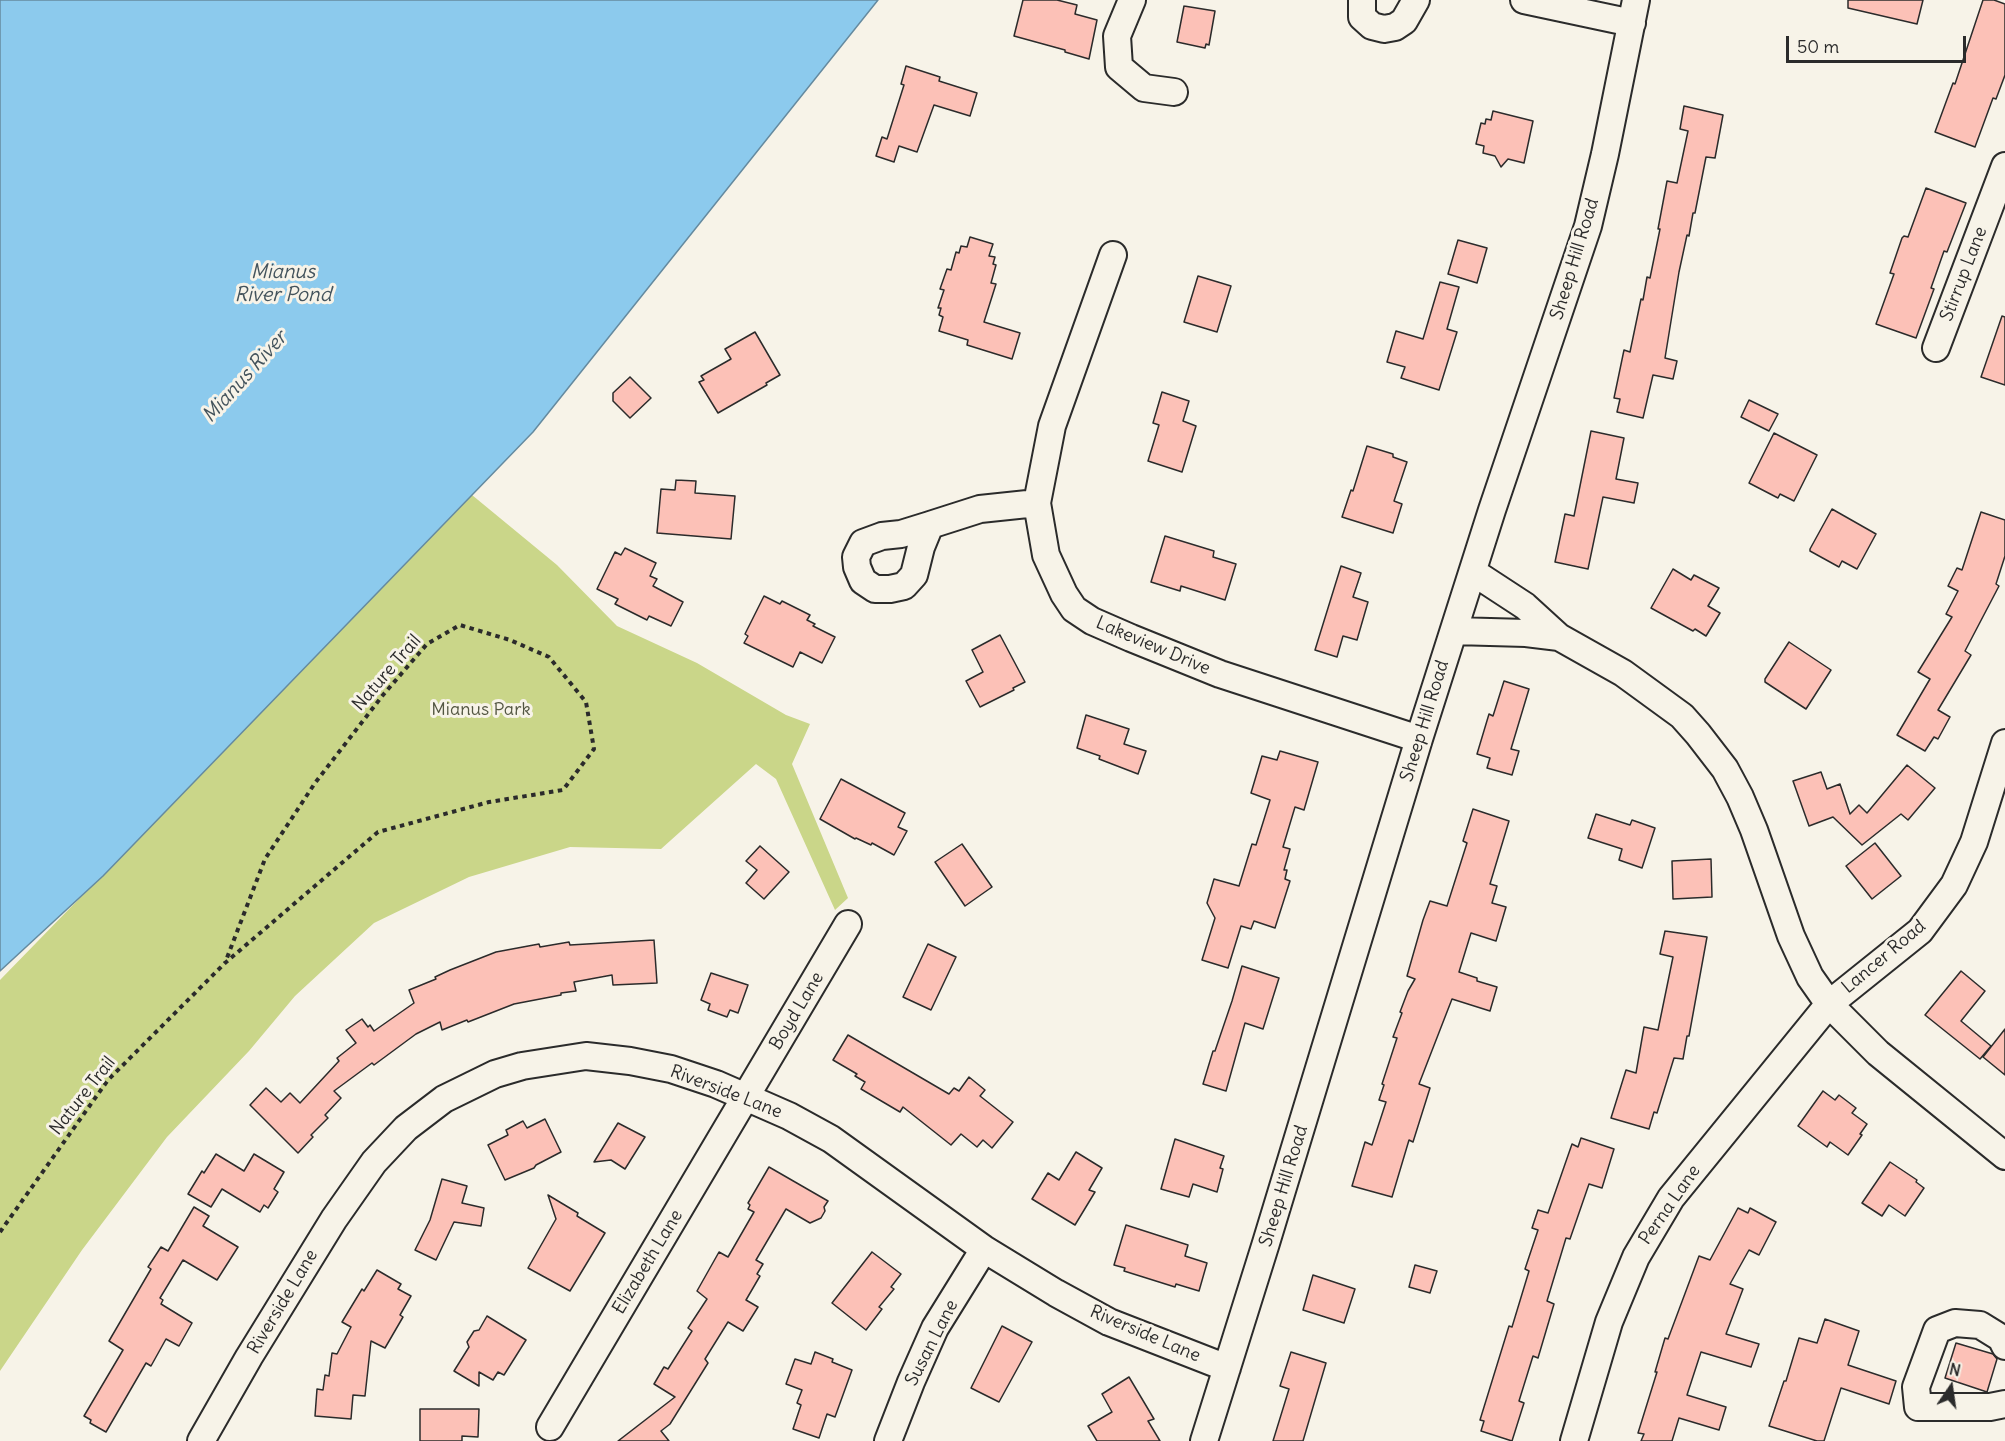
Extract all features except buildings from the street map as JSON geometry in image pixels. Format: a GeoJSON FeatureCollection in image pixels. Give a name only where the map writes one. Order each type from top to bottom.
{"type":"FeatureCollection","features":[{"type":"Feature","properties":{"kind":"street"},"geometry":{"type":"LineString","coordinates":[[1132,0],[1117,36],[1119,67],[1144,88],[1174,92]]}},
{"type":"Feature","properties":{"kind":"street"},"geometry":{"type":"LineString","coordinates":[[1362,0],[1362,16],[1372,26],[1384,29],[1395,27],[1404,21],[1416,0]]}},
{"type":"Feature","properties":{"kind":"street"},"geometry":{"type":"LineString","coordinates":[[1524,0],[1634,12]]}},
{"type":"Feature","properties":{"kind":"street","name":"Sheep Hill Road"},"geometry":{"type":"LineString","coordinates":[[1204,1441],[1419,739],[1588,226],[1634,12]]}},
{"type":"Feature","properties":{"kind":"street","name":"Stirrup Lane"},"geometry":{"type":"LineString","coordinates":[[1936,348],[2005,166]]}},
{"type":"Feature","properties":{"kind":"street","name":"Lakeview Drive"},"geometry":{"type":"LineString","coordinates":[[1113,255],[1052,426],[1037,503],[1046,555],[1064,594],[1074,609],[1092,621],[1220,674],[1419,739]]}},
{"type":"Feature","properties":{"kind":"street"},"geometry":{"type":"LineString","coordinates":[[930,525],[980,509],[1037,503]]}},
{"type":"Feature","properties":{"kind":"street"},"geometry":{"type":"LineString","coordinates":[[1473,572],[1525,606],[1559,637],[1623,673],[1682,716],[1725,769],[1754,830],[1791,936],[1810,977],[1829,1004],[1878,1053],[2005,1156]]}},
{"type":"Feature","properties":{"kind":"street"},"geometry":{"type":"LineString","coordinates":[[1454,631],[1526,633],[1559,637]]}},
{"type":"Feature","properties":{"kind":"street","name":"Lancer Road"},"geometry":{"type":"LineString","coordinates":[[1829,1004],[1920,931],[1954,885],[1974,842],[2001,770],[2005,743]]}},
{"type":"Feature","properties":{"kind":"street","name":"Boyd Lane"},"geometry":{"type":"LineString","coordinates":[[746,1097],[848,924]]}},
{"type":"Feature","properties":{"kind":"street","name":"Perna Lane"},"geometry":{"type":"LineString","coordinates":[[1574,1441],[1609,1322],[1635,1257],[1671,1198],[1829,1004]]}},
{"type":"Feature","properties":{"kind":"street","name":"Riverside Lane"},"geometry":{"type":"LineString","coordinates":[[201,1441],[289,1291],[358,1183],[384,1150],[406,1128],[444,1099],[476,1082],[516,1067],[586,1056],[671,1069],[716,1084],[789,1116],[831,1139],[984,1249],[1056,1293],[1109,1322],[1227,1368]]}},
{"type":"Feature","properties":{"kind":"street","name":"Elizabeth Lane"},"geometry":{"type":"LineString","coordinates":[[549,1427],[746,1097]]}},
{"type":"Feature","properties":{"kind":"street","name":"Susan Lane"},"geometry":{"type":"LineString","coordinates":[[888,1441],[935,1328],[984,1249]]}},
{"type":"Feature","properties":{"kind":"street"},"geometry":{"type":"LineString","coordinates":[[2005,1346],[2001,1338],[1980,1325],[1955,1323],[1936,1330],[1916,1387],[1918,1407],[1990,1407],[2005,1404]]}},
{"type":"Feature","properties":{"kind":"path","name":"Nature Trail"},"geometry":{"type":"LineString","coordinates":[[0,1232],[108,1080],[225,963],[378,832],[489,802],[563,790],[594,749],[586,702],[549,657],[510,640],[460,626],[427,644],[383,695],[315,783],[265,859],[225,963]]}},
{"type":"Feature","properties":{"kind":"green space","name":"Mianus Park"},"geometry":{"type":"Polygon","coordinates":[[[472,495],[557,565],[617,626],[697,663],[786,715],[810,724],[792,764],[848,898],[835,910],[776,779],[756,764],[661,849],[570,847],[469,877],[374,923],[295,996],[249,1051],[167,1137],[82,1250],[0,1371],[0,980],[472,495]]]}},
{"type":"Feature","properties":{"kind":"water","name":"Mianus River Pond"},"geometry":{"type":"Polygon","coordinates":[[[0,0],[878,0],[533,432],[103,876],[0,971],[0,0]]]}},
{"type":"Feature","properties":{"kind":"water label","name":"Mianus River"},"geometry":{"type":"Point","coordinates":[245,377]}}]}
